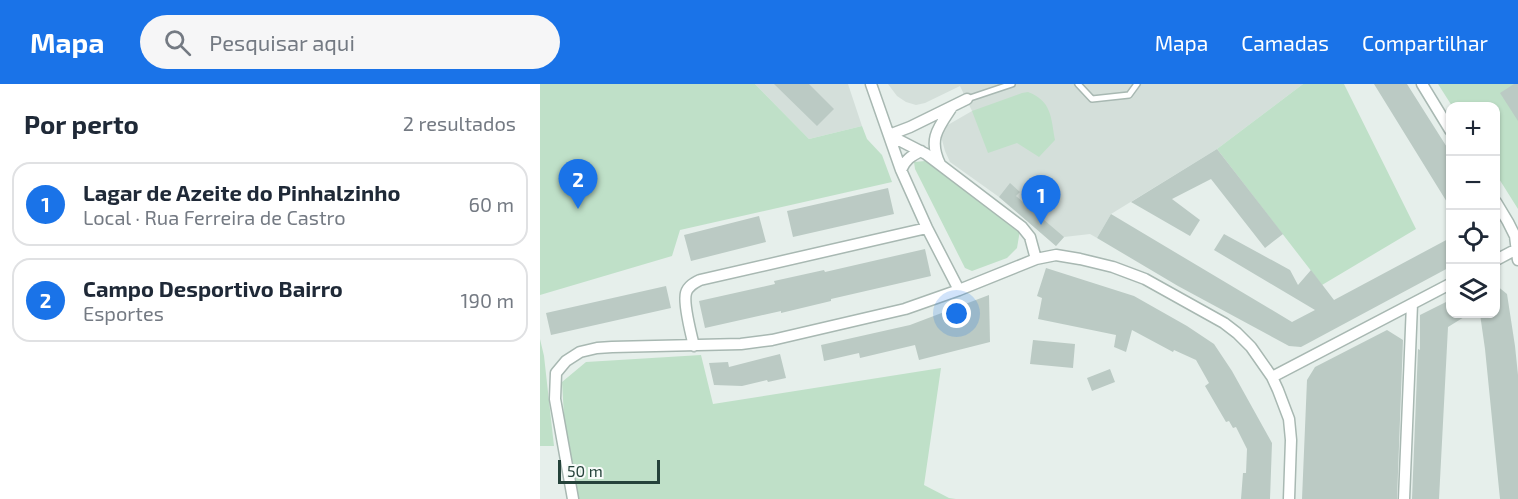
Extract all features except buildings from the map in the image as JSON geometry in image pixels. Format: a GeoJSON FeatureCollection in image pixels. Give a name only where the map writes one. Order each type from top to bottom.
{"type":"FeatureCollection","features":[{"type":"Feature","properties":{"kind":"street"},"geometry":{"type":"LineString","coordinates":[[871,84],[901,170],[927,228],[959,290]]}},
{"type":"Feature","properties":{"kind":"street"},"geometry":{"type":"LineString","coordinates":[[1422,84],[1446,123]]}},
{"type":"Feature","properties":{"kind":"street"},"geometry":{"type":"LineString","coordinates":[[889,135],[967,99]]}},
{"type":"Feature","properties":{"kind":"street"},"geometry":{"type":"LineString","coordinates":[[940,164],[935,154],[934,140],[952,106]]}},
{"type":"Feature","properties":{"kind":"street"},"geometry":{"type":"LineString","coordinates":[[889,135],[921,151],[940,164],[1022,227],[1030,237],[1036,259]]}},
{"type":"Feature","properties":{"kind":"street"},"geometry":{"type":"LineString","coordinates":[[901,170],[911,156],[921,151]]}},
{"type":"Feature","properties":{"kind":"street"},"geometry":{"type":"LineString","coordinates":[[1500,209],[1515,236],[1517,255],[1500,259]]}},
{"type":"Feature","properties":{"kind":"street"},"geometry":{"type":"LineString","coordinates":[[694,346],[686,300],[686,292],[692,284],[700,280],[927,228]]}},
{"type":"Feature","properties":{"kind":"street"},"geometry":{"type":"LineString","coordinates":[[573,499],[555,399],[556,373],[580,352],[597,348],[741,344],[772,339],[905,309],[1036,259],[1056,255],[1113,267],[1145,279],[1224,323],[1251,346],[1272,376],[1289,420],[1292,440],[1288,499]]}},
{"type":"Feature","properties":{"kind":"street"},"geometry":{"type":"LineString","coordinates":[[1272,376],[1446,286]]}},
{"type":"Feature","properties":{"kind":"street"},"geometry":{"type":"LineString","coordinates":[[1404,499],[1412,304]]}},
{"type":"Feature","properties":{"kind":"lane"},"geometry":{"type":"LineString","coordinates":[[967,99],[1012,84]]}},
{"type":"Feature","properties":{"kind":"lane"},"geometry":{"type":"LineString","coordinates":[[1078,84],[1092,99],[1129,95],[1137,84]]}},
{"type":"Feature","properties":{"kind":"shaded area"},"geometry":{"type":"Polygon","coordinates":[[[755,84],[848,84],[862,126],[809,139],[755,84]]]}},
{"type":"Feature","properties":{"kind":"shaded area"},"geometry":{"type":"Polygon","coordinates":[[[888,84],[1303,84],[1217,149],[1111,214],[1097,238],[1090,234],[1064,237],[1056,246],[999,197],[950,162],[942,135],[946,126],[972,111],[960,86],[916,105],[897,96],[888,84]]]}},
{"type":"Feature","properties":{"kind":"green space"},"geometry":{"type":"Polygon","coordinates":[[[540,84],[755,84],[809,139],[862,126],[867,139],[882,155],[892,182],[680,230],[672,256],[540,295],[540,84]]]}},
{"type":"Feature","properties":{"kind":"green space"},"geometry":{"type":"Polygon","coordinates":[[[1303,84],[1344,84],[1416,229],[1322,285],[1217,149],[1303,84]]]}},
{"type":"Feature","properties":{"kind":"green space"},"geometry":{"type":"Polygon","coordinates":[[[1438,84],[1518,84],[1518,209],[1500,180],[1500,102],[1449,102],[1438,84]]]}},
{"type":"Feature","properties":{"kind":"green space"},"geometry":{"type":"Polygon","coordinates":[[[1028,92],[1046,105],[1055,140],[1039,157],[1017,143],[988,153],[972,111],[1028,92]]]}},
{"type":"Feature","properties":{"kind":"green space"},"geometry":{"type":"Polygon","coordinates":[[[925,161],[967,186],[1020,230],[1017,248],[1007,258],[972,271],[965,268],[915,169],[914,162],[925,161]]]}},
{"type":"Feature","properties":{"kind":"green space"},"geometry":{"type":"Polygon","coordinates":[[[540,339],[544,356],[554,446],[540,446],[540,339]]]}},
{"type":"Feature","properties":{"kind":"green space"},"geometry":{"type":"Polygon","coordinates":[[[701,355],[713,404],[941,368],[924,485],[949,498],[956,499],[578,499],[565,433],[562,382],[586,362],[701,355]]]}},
{"type":"Feature","properties":{"kind":"place","name":"Campo Desportivo Bairro"},"geometry":{"type":"Point","coordinates":[578,209]}},
{"type":"Feature","properties":{"kind":"place","name":"Lagar de Azeite do Pinhalzinho"},"geometry":{"type":"Point","coordinates":[1041,225]}}]}
